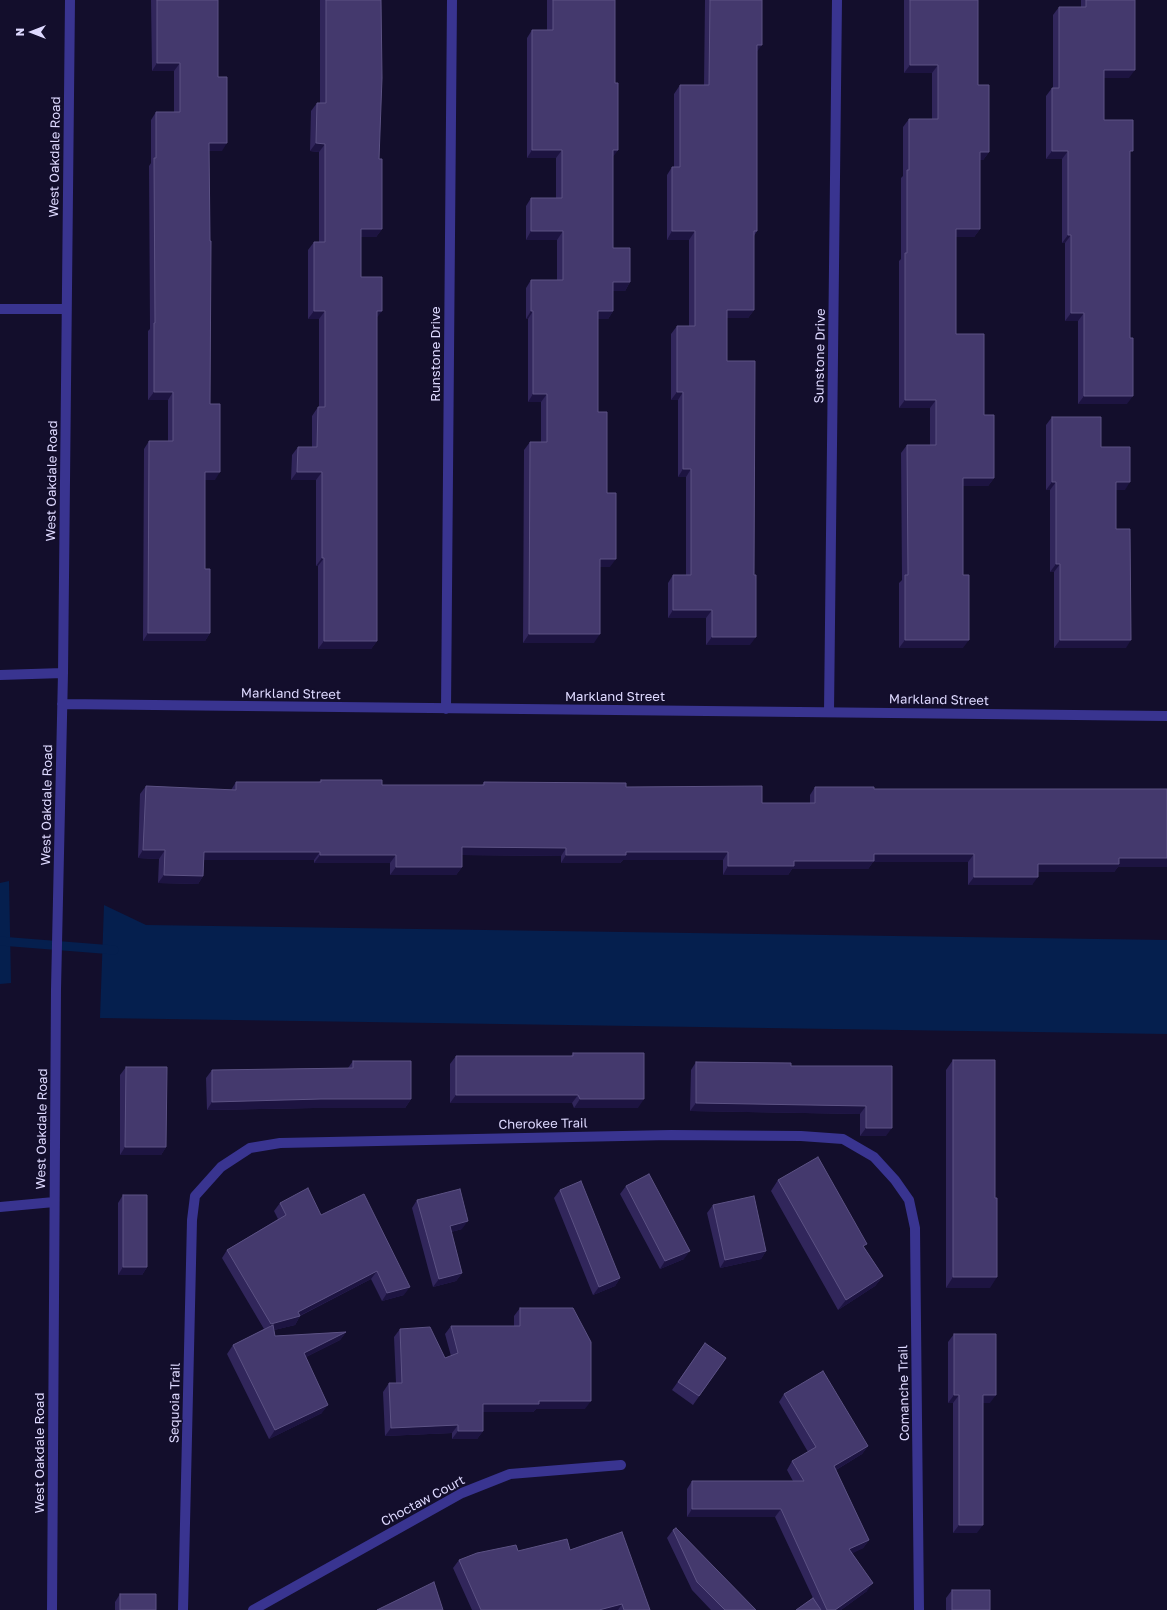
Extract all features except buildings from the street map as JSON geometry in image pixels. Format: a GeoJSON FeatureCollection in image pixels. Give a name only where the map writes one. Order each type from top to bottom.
{"type":"FeatureCollection","features":[{"type":"Feature","properties":{"kind":"street","name":"West Oakdale Road"},"geometry":{"type":"LineString","coordinates":[[52,1610],[56,989],[63,673],[70,0]]}},
{"type":"Feature","properties":{"kind":"street","name":"Runstone Drive"},"geometry":{"type":"LineString","coordinates":[[446,709],[452,0]]}},
{"type":"Feature","properties":{"kind":"street","name":"Sunstone Drive"},"geometry":{"type":"LineString","coordinates":[[829,712],[837,0]]}},
{"type":"Feature","properties":{"kind":"street"},"geometry":{"type":"LineString","coordinates":[[0,309],[66,309]]}},
{"type":"Feature","properties":{"kind":"street"},"geometry":{"type":"LineString","coordinates":[[0,675],[63,673]]}},
{"type":"Feature","properties":{"kind":"street","name":"Markland Street"},"geometry":{"type":"LineString","coordinates":[[62,704],[1167,716]]}},
{"type":"Feature","properties":{"kind":"street","name":"Cherokee Trail"},"geometry":{"type":"LineString","coordinates":[[194,1196],[220,1167],[250,1148],[288,1142],[663,1135],[800,1136],[843,1139],[874,1157],[895,1180]]}},
{"type":"Feature","properties":{"kind":"street","name":"Comanche Trail"},"geometry":{"type":"LineString","coordinates":[[895,1180],[910,1200],[915,1228],[919,1610]]}},
{"type":"Feature","properties":{"kind":"street","name":"Sequoia Trail"},"geometry":{"type":"LineString","coordinates":[[183,1610],[192,1220],[194,1196]]}},
{"type":"Feature","properties":{"kind":"street"},"geometry":{"type":"LineString","coordinates":[[0,1207],[54,1202]]}},
{"type":"Feature","properties":{"kind":"street","name":"Choctaw Court"},"geometry":{"type":"LineString","coordinates":[[253,1610],[462,1493],[489,1482],[510,1474],[621,1464]]}},
{"type":"Feature","properties":{"kind":"water"},"geometry":{"type":"Polygon","coordinates":[[[9,881],[11,983],[0,984],[0,883],[9,881]]]}},
{"type":"Feature","properties":{"kind":"water"},"geometry":{"type":"Polygon","coordinates":[[[104,905],[146,925],[1167,940],[1167,1034],[100,1018],[104,905]]]}},
{"type":"Feature","properties":{"kind":"waterway"},"geometry":{"type":"LineString","coordinates":[[0,941],[114,950]]}}]}
